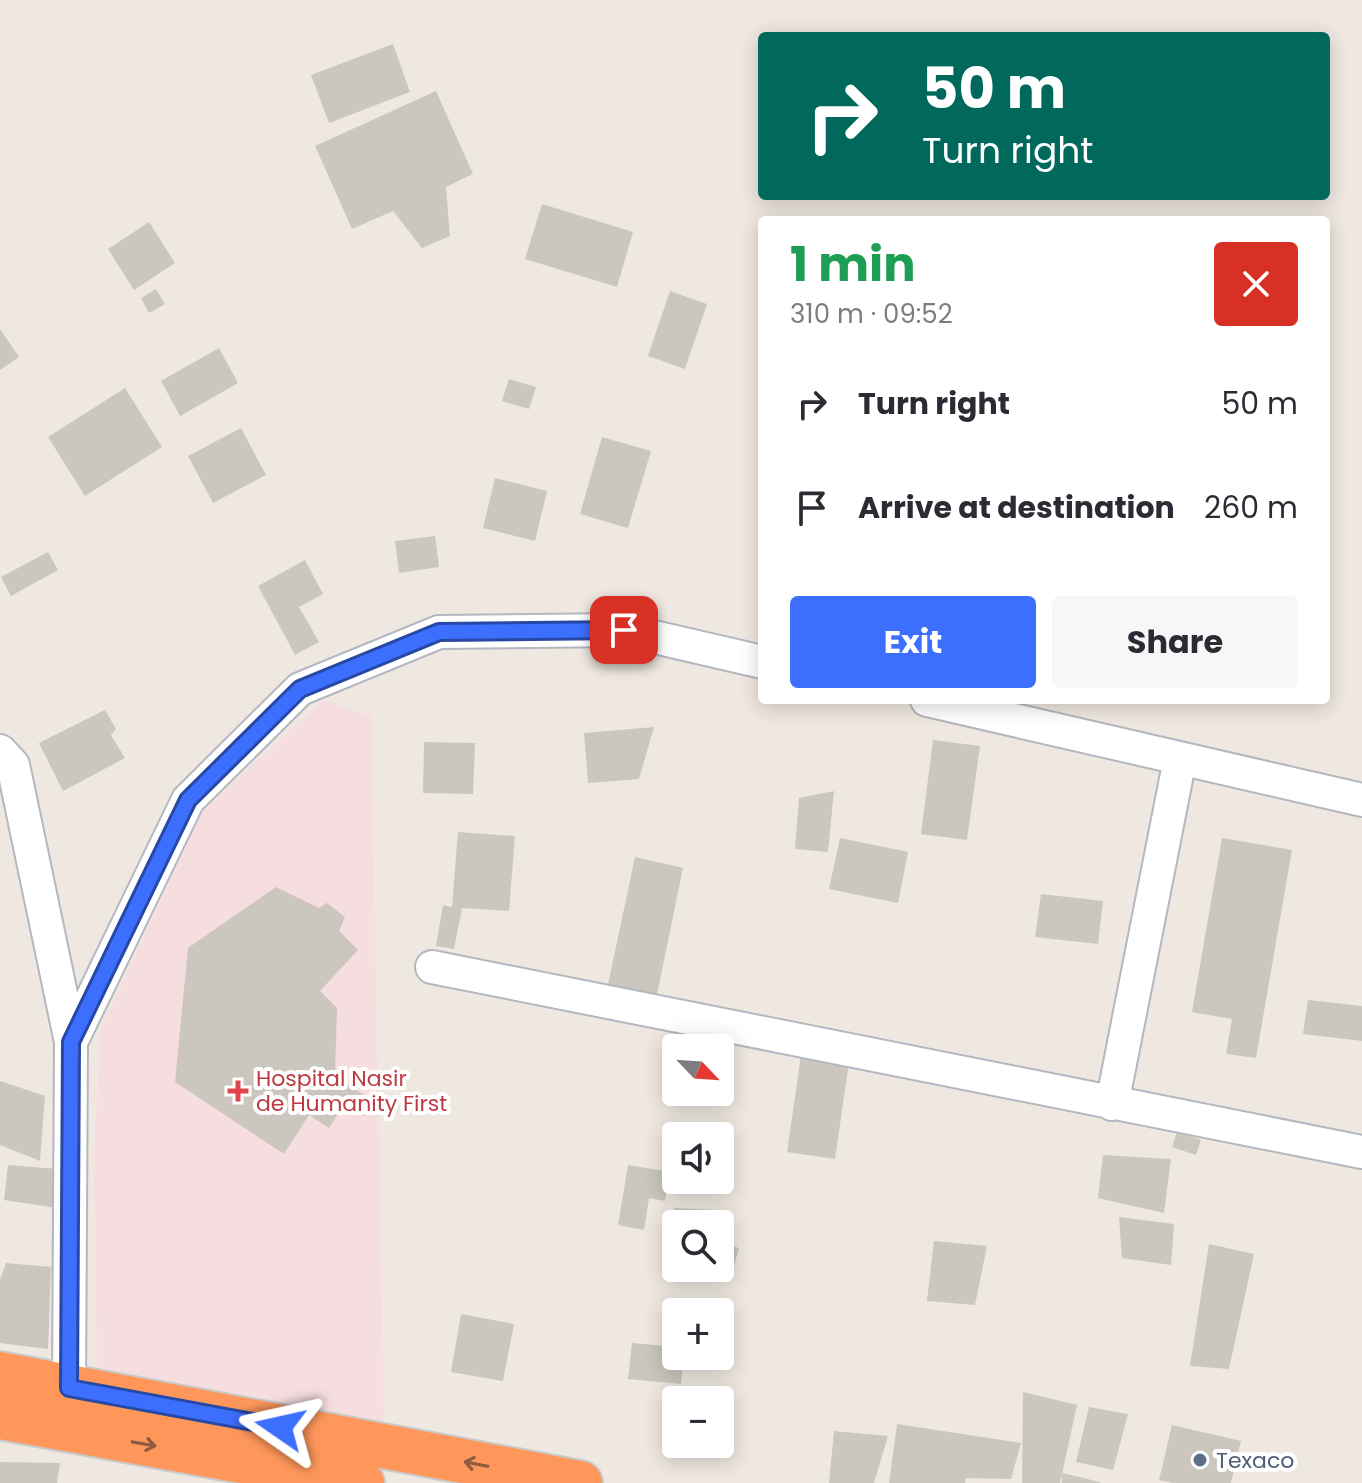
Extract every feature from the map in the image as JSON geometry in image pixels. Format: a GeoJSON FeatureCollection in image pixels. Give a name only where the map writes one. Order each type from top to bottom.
{"type":"FeatureCollection","features":[{"type":"Feature","properties":{"kind":"highway"},"geometry":{"type":"LineString","coordinates":[[0,1374],[580,1483]]}},
{"type":"Feature","properties":{"kind":"highway"},"geometry":{"type":"LineString","coordinates":[[0,1417],[270,1475],[362,1483]]}},
{"type":"Feature","properties":{"kind":"street"},"geometry":{"type":"LineString","coordinates":[[71,1042],[188,800],[300,689],[439,632],[624,630],[758,661]]}},
{"type":"Feature","properties":{"kind":"street"},"geometry":{"type":"LineString","coordinates":[[944,704],[1362,800]]}},
{"type":"Feature","properties":{"kind":"street"},"geometry":{"type":"LineString","coordinates":[[0,751],[13,765],[71,1042],[69,1388]]}},
{"type":"Feature","properties":{"kind":"street"},"geometry":{"type":"LineString","coordinates":[[1112,1104],[1180,759]]}},
{"type":"Feature","properties":{"kind":"street"},"geometry":{"type":"LineString","coordinates":[[432,967],[1362,1152]]}},
{"type":"Feature","properties":{"kind":"shaded area","name":"Hospital Nasir de Humanity First"},"geometry":{"type":"Polygon","coordinates":[[[323,700],[371,716],[384,1425],[97,1372],[94,1154],[101,1029],[202,812],[323,700]]]}},
{"type":"Feature","properties":{"kind":"building"},"geometry":{"type":"Polygon","coordinates":[[[393,44],[410,92],[329,123],[311,75],[393,44]]]}},
{"type":"Feature","properties":{"kind":"building"},"geometry":{"type":"Polygon","coordinates":[[[436,91],[473,174],[446,187],[450,236],[422,248],[393,211],[352,229],[315,146],[436,91]]]}},
{"type":"Feature","properties":{"kind":"building"},"geometry":{"type":"Polygon","coordinates":[[[542,204],[633,232],[617,287],[525,259],[542,204]]]}},
{"type":"Feature","properties":{"kind":"building"},"geometry":{"type":"Polygon","coordinates":[[[149,222],[175,263],[134,290],[108,249],[149,222]]]}},
{"type":"Feature","properties":{"kind":"building"},"geometry":{"type":"Polygon","coordinates":[[[156,289],[165,304],[149,313],[141,298],[156,289]]]}},
{"type":"Feature","properties":{"kind":"building"},"geometry":{"type":"Polygon","coordinates":[[[670,291],[707,304],[685,369],[648,356],[670,291]]]}},
{"type":"Feature","properties":{"kind":"building"},"geometry":{"type":"Polygon","coordinates":[[[0,329],[19,357],[0,370],[0,329]]]}},
{"type":"Feature","properties":{"kind":"building"},"geometry":{"type":"Polygon","coordinates":[[[219,348],[238,383],[180,416],[161,381],[219,348]]]}},
{"type":"Feature","properties":{"kind":"building"},"geometry":{"type":"Polygon","coordinates":[[[509,379],[536,387],[529,409],[502,401],[509,379]]]}},
{"type":"Feature","properties":{"kind":"building"},"geometry":{"type":"Polygon","coordinates":[[[125,388],[162,447],[85,496],[48,437],[125,388]]]}},
{"type":"Feature","properties":{"kind":"building"},"geometry":{"type":"Polygon","coordinates":[[[241,428],[266,475],[213,503],[188,456],[241,428]]]}},
{"type":"Feature","properties":{"kind":"building"},"geometry":{"type":"Polygon","coordinates":[[[602,437],[651,451],[628,528],[580,514],[602,437]]]}},
{"type":"Feature","properties":{"kind":"building"},"geometry":{"type":"Polygon","coordinates":[[[495,478],[547,491],[535,541],[483,528],[495,478]]]}},
{"type":"Feature","properties":{"kind":"building"},"geometry":{"type":"Polygon","coordinates":[[[435,536],[439,567],[399,573],[395,541],[435,536]]]}},
{"type":"Feature","properties":{"kind":"building"},"geometry":{"type":"Polygon","coordinates":[[[48,552],[58,570],[11,596],[1,577],[48,552]]]}},
{"type":"Feature","properties":{"kind":"building"},"geometry":{"type":"Polygon","coordinates":[[[305,560],[323,594],[299,607],[319,642],[295,655],[258,586],[305,560]]]}},
{"type":"Feature","properties":{"kind":"building"},"geometry":{"type":"Polygon","coordinates":[[[105,710],[116,729],[111,735],[125,758],[63,791],[39,743],[105,710]]]}},
{"type":"Feature","properties":{"kind":"building"},"geometry":{"type":"Polygon","coordinates":[[[654,727],[639,779],[588,783],[584,733],[654,727]]]}},
{"type":"Feature","properties":{"kind":"building"},"geometry":{"type":"Polygon","coordinates":[[[933,740],[980,746],[967,840],[921,834],[933,740]]]}},
{"type":"Feature","properties":{"kind":"building"},"geometry":{"type":"Polygon","coordinates":[[[424,742],[475,743],[473,794],[423,793],[424,742]]]}},
{"type":"Feature","properties":{"kind":"building"},"geometry":{"type":"Polygon","coordinates":[[[834,791],[828,852],[795,849],[799,798],[834,791]]]}},
{"type":"Feature","properties":{"kind":"building"},"geometry":{"type":"Polygon","coordinates":[[[458,832],[515,836],[509,911],[462,908],[454,949],[436,946],[443,905],[452,907],[458,832]]]}},
{"type":"Feature","properties":{"kind":"building"},"geometry":{"type":"Polygon","coordinates":[[[840,838],[908,852],[898,903],[829,889],[840,838]]]}},
{"type":"Feature","properties":{"kind":"building"},"geometry":{"type":"Polygon","coordinates":[[[1222,838],[1292,850],[1256,1058],[1226,1054],[1232,1019],[1192,1012],[1222,838]]]}},
{"type":"Feature","properties":{"kind":"building"},"geometry":{"type":"Polygon","coordinates":[[[635,857],[683,868],[655,1004],[606,994],[635,857]]]}},
{"type":"Feature","properties":{"kind":"building"},"geometry":{"type":"Polygon","coordinates":[[[276,887],[319,908],[327,903],[345,917],[339,931],[358,950],[320,991],[337,1008],[335,1076],[373,1101],[363,1116],[344,1104],[329,1128],[309,1115],[284,1154],[175,1082],[188,948],[276,887]]]}},
{"type":"Feature","properties":{"kind":"building"},"geometry":{"type":"Polygon","coordinates":[[[1041,894],[1103,901],[1098,944],[1035,937],[1041,894]]]}},
{"type":"Feature","properties":{"kind":"building"},"geometry":{"type":"Polygon","coordinates":[[[1308,1000],[1362,1006],[1362,1041],[1303,1034],[1308,1000]]]}},
{"type":"Feature","properties":{"kind":"building"},"geometry":{"type":"Polygon","coordinates":[[[801,1055],[849,1062],[835,1159],[787,1152],[801,1055]]]}},
{"type":"Feature","properties":{"kind":"building"},"geometry":{"type":"Polygon","coordinates":[[[0,1081],[45,1096],[40,1161],[0,1145],[0,1081]]]}},
{"type":"Feature","properties":{"kind":"building"},"geometry":{"type":"Polygon","coordinates":[[[1177,1132],[1201,1140],[1196,1155],[1172,1147],[1177,1132]]]}},
{"type":"Feature","properties":{"kind":"building"},"geometry":{"type":"Polygon","coordinates":[[[1103,1155],[1171,1159],[1164,1213],[1098,1198],[1103,1155]]]}},
{"type":"Feature","properties":{"kind":"building"},"geometry":{"type":"Polygon","coordinates":[[[8,1165],[58,1169],[57,1208],[4,1200],[8,1165]]]}},
{"type":"Feature","properties":{"kind":"building"},"geometry":{"type":"Polygon","coordinates":[[[628,1165],[662,1171],[665,1201],[649,1198],[644,1230],[618,1225],[628,1165]]]}},
{"type":"Feature","properties":{"kind":"building"},"geometry":{"type":"Polygon","coordinates":[[[674,1208],[715,1210],[674,1210],[674,1208]]]}},
{"type":"Feature","properties":{"kind":"building"},"geometry":{"type":"Polygon","coordinates":[[[1119,1217],[1174,1224],[1171,1265],[1122,1258],[1119,1217]]]}},
{"type":"Feature","properties":{"kind":"building"},"geometry":{"type":"Polygon","coordinates":[[[934,1241],[987,1246],[975,1305],[927,1301],[934,1241]]]}},
{"type":"Feature","properties":{"kind":"building"},"geometry":{"type":"Polygon","coordinates":[[[1209,1244],[1254,1254],[1229,1369],[1190,1366],[1209,1244]]]}},
{"type":"Feature","properties":{"kind":"building"},"geometry":{"type":"Polygon","coordinates":[[[734,1247],[739,1248],[734,1266],[734,1247]]]}},
{"type":"Feature","properties":{"kind":"building"},"geometry":{"type":"Polygon","coordinates":[[[6,1263],[51,1267],[48,1349],[0,1343],[0,1280],[6,1263]]]}},
{"type":"Feature","properties":{"kind":"building"},"geometry":{"type":"Polygon","coordinates":[[[461,1314],[514,1324],[503,1381],[451,1372],[461,1314]]]}},
{"type":"Feature","properties":{"kind":"building"},"geometry":{"type":"Polygon","coordinates":[[[632,1343],[662,1346],[662,1370],[682,1370],[681,1384],[628,1379],[632,1343]]]}},
{"type":"Feature","properties":{"kind":"building"},"geometry":{"type":"Polygon","coordinates":[[[1023,1392],[1077,1405],[1060,1483],[1022,1483],[1023,1392]]]}},
{"type":"Feature","properties":{"kind":"building"},"geometry":{"type":"Polygon","coordinates":[[[1089,1407],[1128,1414],[1113,1470],[1076,1462],[1089,1407]]]}},
{"type":"Feature","properties":{"kind":"building"},"geometry":{"type":"Polygon","coordinates":[[[897,1424],[1021,1443],[1011,1479],[966,1478],[965,1483],[889,1483],[897,1424]]]}},
{"type":"Feature","properties":{"kind":"building","name":"Texaco"},"geometry":{"type":"Polygon","coordinates":[[[1172,1425],[1241,1441],[1231,1483],[1173,1483],[1159,1480],[1172,1425]]]}},
{"type":"Feature","properties":{"kind":"building"},"geometry":{"type":"Polygon","coordinates":[[[834,1431],[888,1436],[874,1483],[829,1483],[834,1431]]]}},
{"type":"Feature","properties":{"kind":"building"},"geometry":{"type":"Polygon","coordinates":[[[0,1462],[60,1463],[57,1483],[0,1483],[0,1462]]]}},
{"type":"Feature","properties":{"kind":"building"},"geometry":{"type":"Polygon","coordinates":[[[1062,1473],[1100,1482],[1100,1483],[1062,1483],[1062,1473]]]}},
{"type":"Feature","properties":{"kind":"place","name":"Hospital Nasir de Humanity First"},"geometry":{"type":"Point","coordinates":[238,1091]}},
{"type":"Feature","properties":{"kind":"place","name":"Texaco"},"geometry":{"type":"Point","coordinates":[1200,1460]}},
{"type":"Feature","properties":{"kind":"route"},"geometry":{"type":"LineString","coordinates":[[280,1427],[69,1388],[71,1042],[188,800],[300,689],[439,632],[624,630]]}}]}
